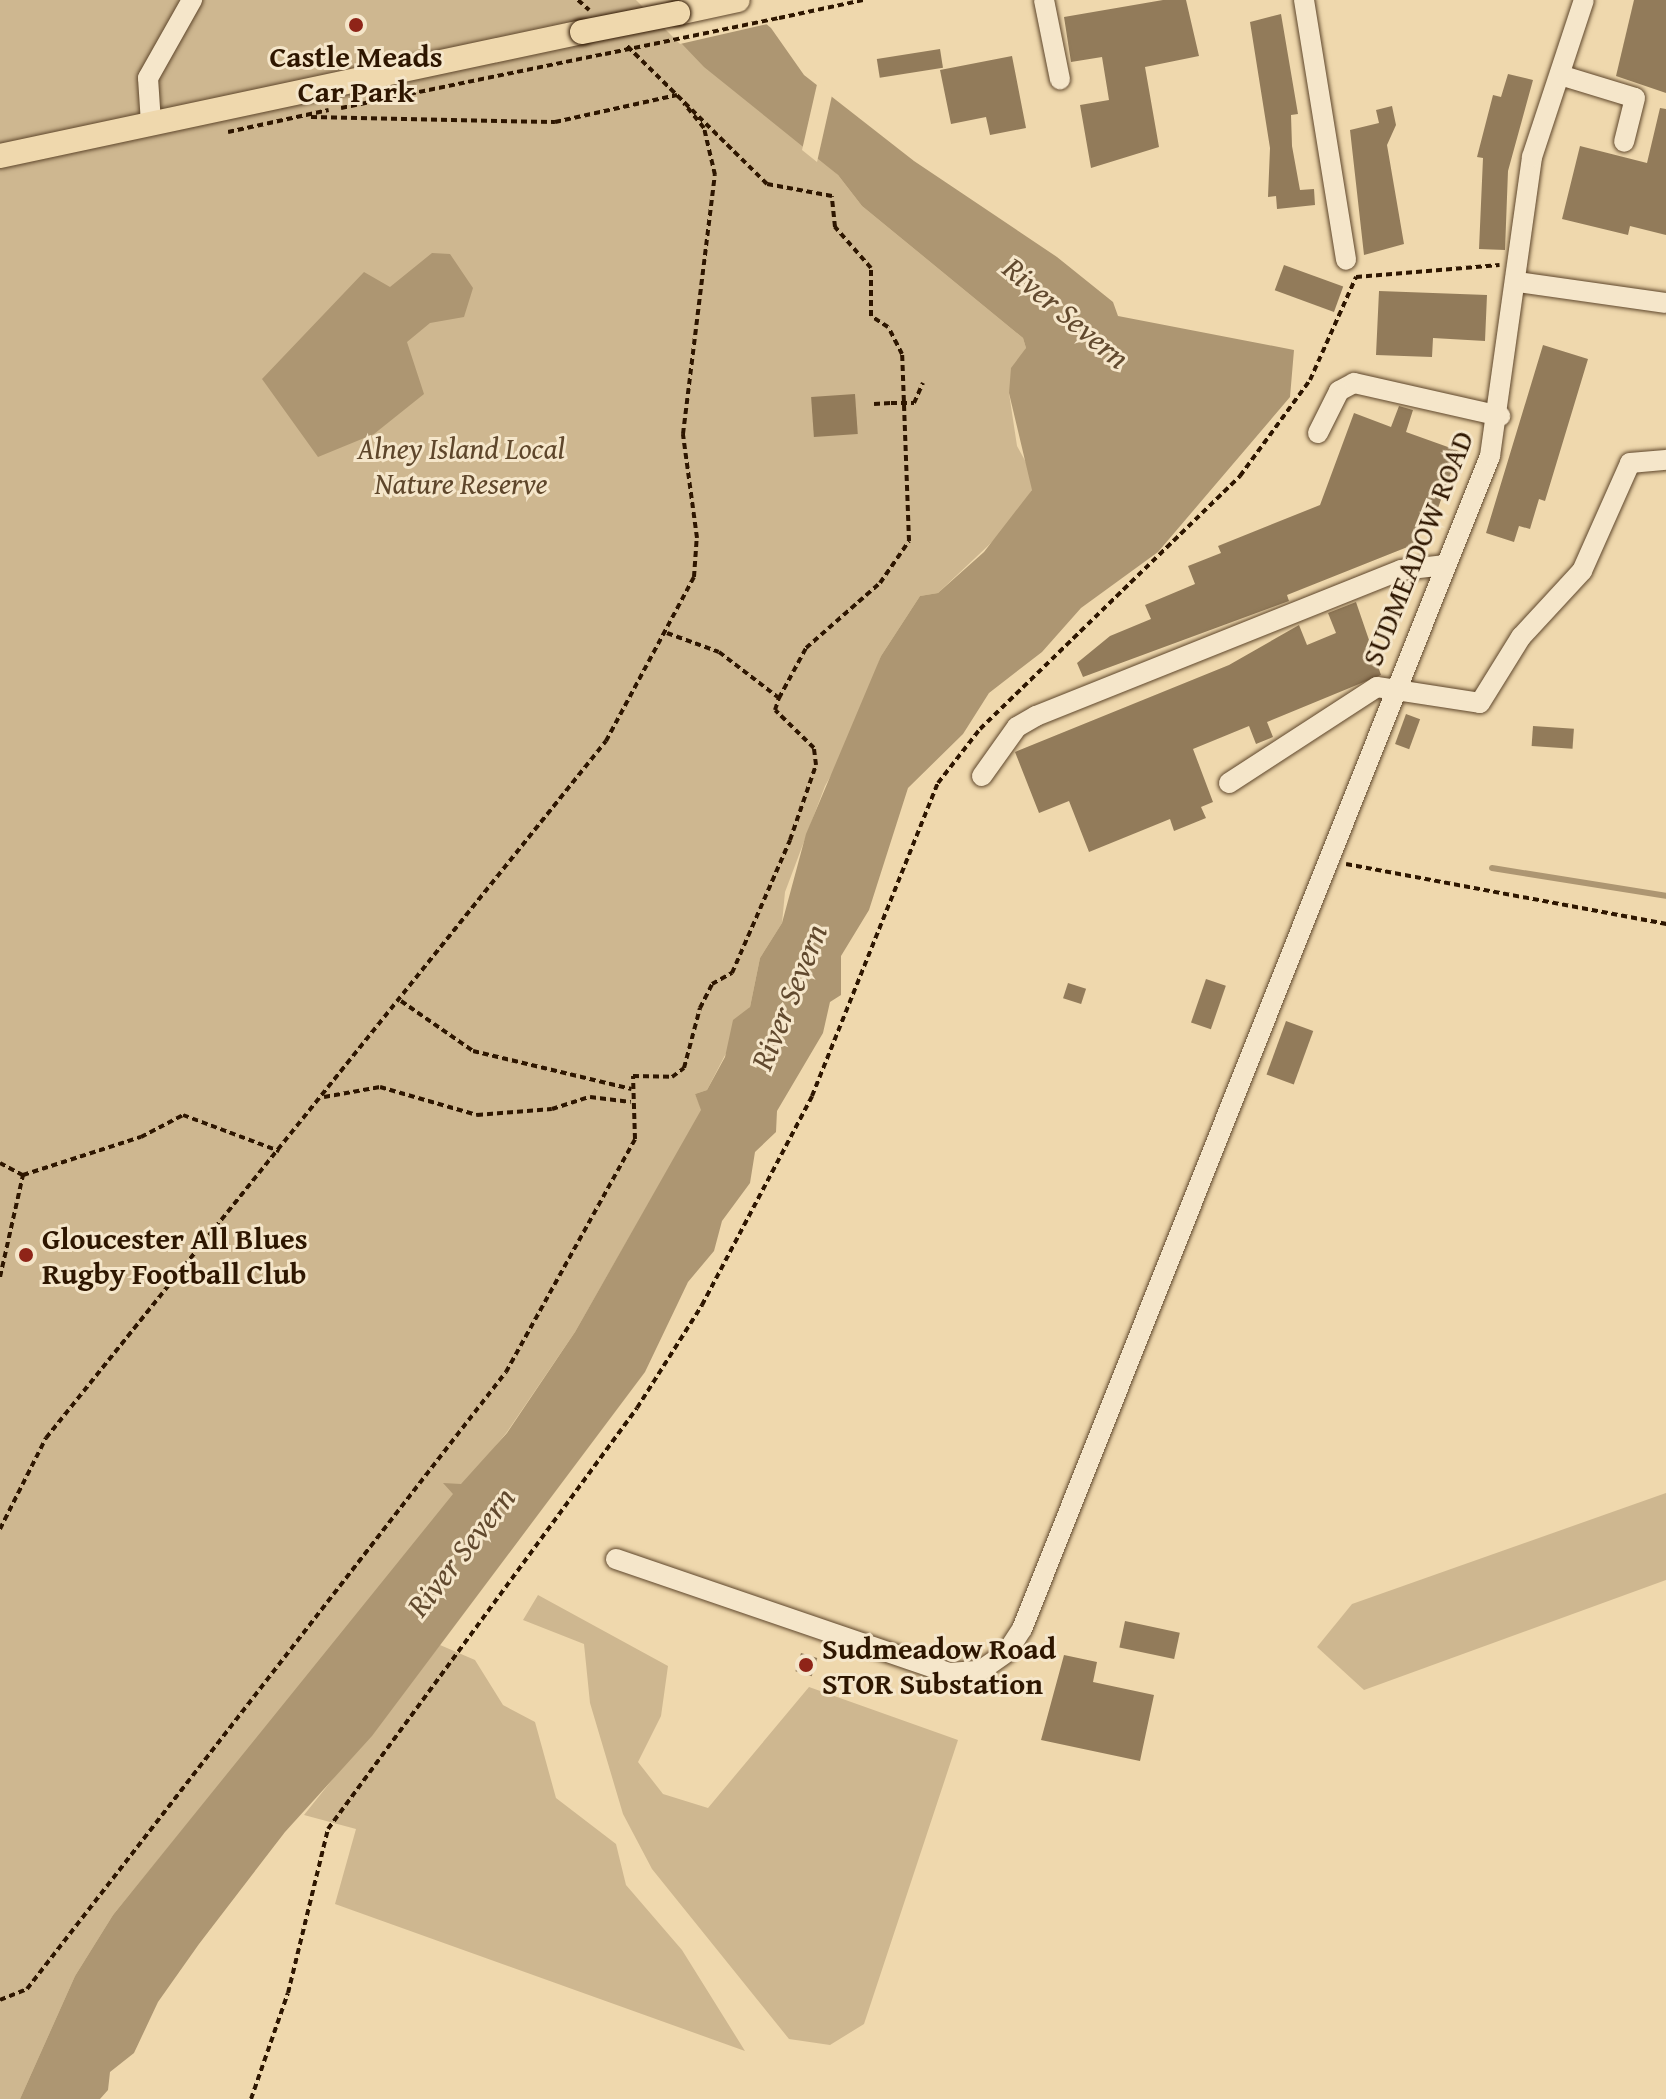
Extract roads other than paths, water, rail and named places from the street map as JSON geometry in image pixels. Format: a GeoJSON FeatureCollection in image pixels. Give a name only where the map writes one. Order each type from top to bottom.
{"type":"FeatureCollection","features":[{"type":"Feature","properties":{"kind":"main road"},"geometry":{"type":"LineString","coordinates":[[0,156],[738,0]]}},
{"type":"Feature","properties":{"kind":"street"},"geometry":{"type":"LineString","coordinates":[[151,123],[148,78],[192,0]]}},
{"type":"Feature","properties":{"kind":"street"},"geometry":{"type":"LineString","coordinates":[[1044,0],[1060,79]]}},
{"type":"Feature","properties":{"kind":"street"},"geometry":{"type":"LineString","coordinates":[[1304,0],[1346,260]]}},
{"type":"Feature","properties":{"kind":"street","name":"SUDMEADOW ROAD"},"geometry":{"type":"LineString","coordinates":[[616,1559],[949,1673],[980,1671],[1007,1652],[1095,1455],[1330,861],[1394,689],[1446,565],[1500,416],[1532,157],[1584,0]]}},
{"type":"Feature","properties":{"kind":"street"},"geometry":{"type":"LineString","coordinates":[[1560,75],[1635,98],[1624,142]]}},
{"type":"Feature","properties":{"kind":"street"},"geometry":{"type":"LineString","coordinates":[[1520,273],[1666,303]]}},
{"type":"Feature","properties":{"kind":"street"},"geometry":{"type":"LineString","coordinates":[[1318,433],[1339,391],[1354,383],[1500,416]]}},
{"type":"Feature","properties":{"kind":"street"},"geometry":{"type":"LineString","coordinates":[[1229,783],[1359,693],[1394,689],[1480,703],[1521,637],[1582,571],[1630,463],[1666,460]]}},
{"type":"Feature","properties":{"kind":"street"},"geometry":{"type":"LineString","coordinates":[[982,776],[1017,727],[1036,716],[1401,570],[1446,565]]}},
{"type":"Feature","properties":{"kind":"water","name":"River Severn"},"geometry":{"type":"Polygon","coordinates":[[[640,0],[738,0],[771,28],[804,75],[914,161],[1057,257],[1113,302],[1118,316],[1294,350],[1290,397],[1158,552],[1081,608],[1042,652],[989,693],[963,734],[908,788],[869,910],[841,956],[841,995],[830,1002],[823,1033],[777,1111],[776,1132],[755,1152],[750,1183],[722,1221],[714,1251],[688,1282],[645,1372],[372,1736],[285,1832],[199,1944],[158,2002],[134,2053],[110,2072],[108,2090],[100,2099],[20,2099],[75,1976],[113,1915],[453,1494],[443,1483],[461,1484],[507,1433],[575,1332],[701,1110],[695,1094],[707,1090],[725,1057],[733,1020],[750,1007],[760,958],[782,923],[806,834],[881,656],[920,596],[938,593],[984,552],[1032,490],[1009,393],[1011,368],[1026,348],[1023,338],[862,206],[838,175],[704,67],[640,0]]]}},
{"type":"Feature","properties":{"kind":"water"},"geometry":{"type":"Polygon","coordinates":[[[432,253],[450,254],[473,288],[464,317],[430,323],[407,342],[424,394],[374,434],[318,457],[262,379],[364,272],[390,287],[432,253]]]}},
{"type":"Feature","properties":{"kind":"waterway"},"geometry":{"type":"LineString","coordinates":[[1492,868],[1666,896]]}},
{"type":"Feature","properties":{"kind":"place","name":"Castle Meads Car Park"},"geometry":{"type":"Point","coordinates":[356,25]}},
{"type":"Feature","properties":{"kind":"place","name":"Gloucester All Blues Rugby Football Club"},"geometry":{"type":"Point","coordinates":[26,1255]}},
{"type":"Feature","properties":{"kind":"place","name":"Sudmeadow Road STOR Substation"},"geometry":{"type":"Point","coordinates":[806,1665]}},
{"type":"Feature","properties":{"kind":"park label","name":"Alney Island Local Nature Reserve"},"geometry":{"type":"Point","coordinates":[461,465]}}]}
